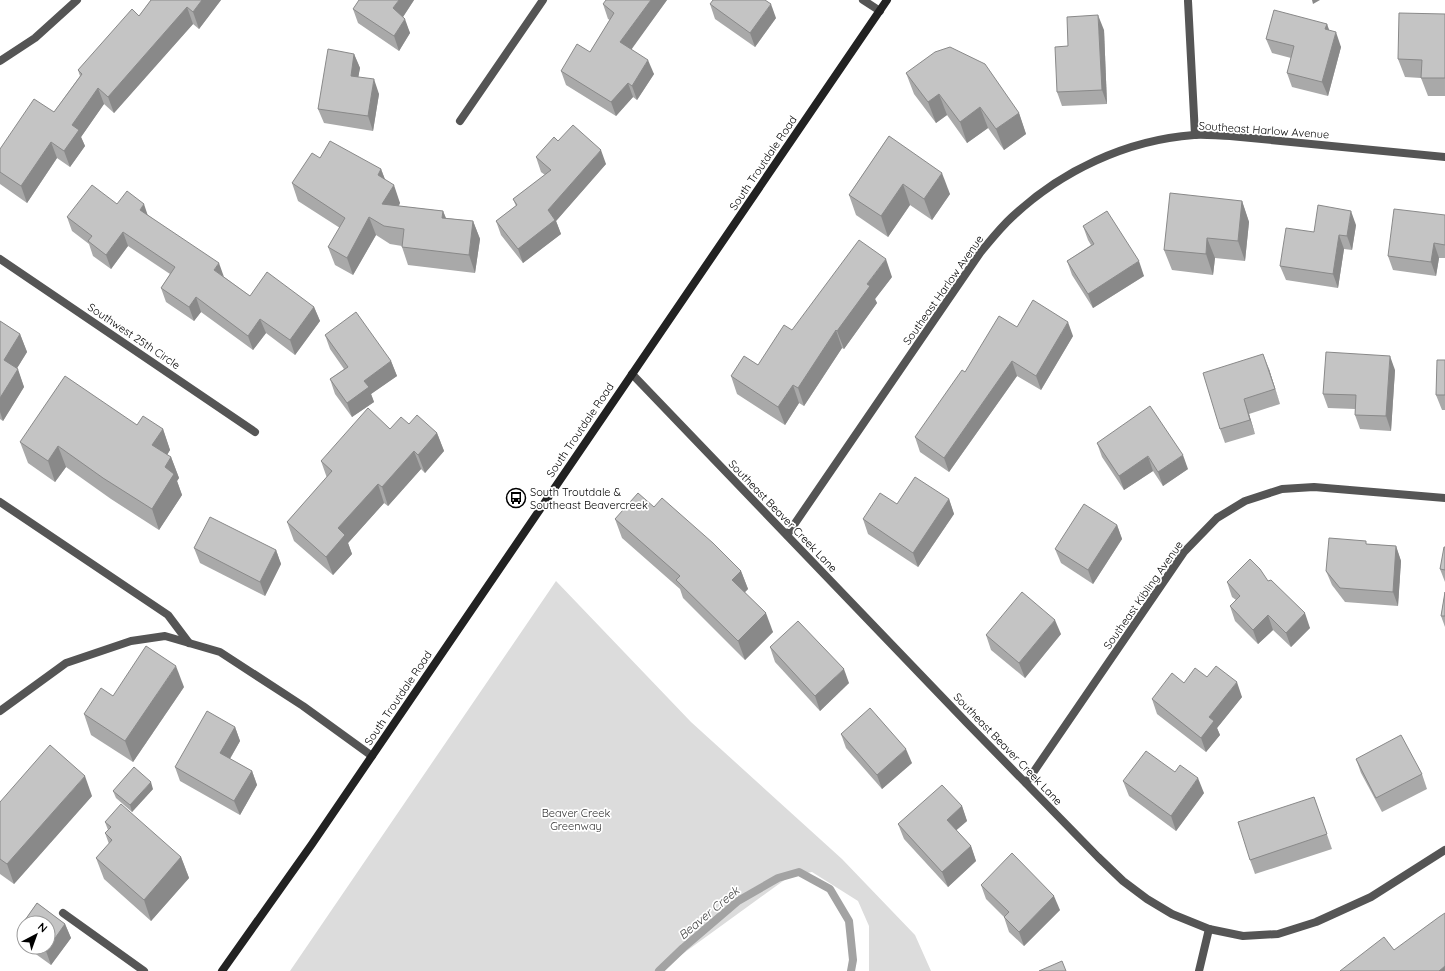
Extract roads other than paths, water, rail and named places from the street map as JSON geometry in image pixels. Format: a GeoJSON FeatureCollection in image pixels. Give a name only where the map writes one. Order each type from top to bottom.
{"type":"FeatureCollection","features":[{"type":"Feature","properties":{"kind":"main road","name":"South Troutdale Road"},"geometry":{"type":"LineString","coordinates":[[222,971],[312,844],[887,0]]}},
{"type":"Feature","properties":{"kind":"street"},"geometry":{"type":"LineString","coordinates":[[0,61],[35,38],[77,0]]}},
{"type":"Feature","properties":{"kind":"street"},"geometry":{"type":"LineString","coordinates":[[460,121],[543,0]]}},
{"type":"Feature","properties":{"kind":"street"},"geometry":{"type":"LineString","coordinates":[[863,0],[880,11]]}},
{"type":"Feature","properties":{"kind":"street"},"geometry":{"type":"LineString","coordinates":[[1188,1],[1195,135]]}},
{"type":"Feature","properties":{"kind":"street","name":"Southeast Harlow Avenue"},"geometry":{"type":"LineString","coordinates":[[787,535],[980,253],[1011,217],[1069,174],[1100,159],[1131,147],[1164,139],[1195,135],[1230,136],[1445,156]]}},
{"type":"Feature","properties":{"kind":"street","name":"Southwest 25th Circle"},"geometry":{"type":"LineString","coordinates":[[0,259],[256,432]]}},
{"type":"Feature","properties":{"kind":"street","name":"Southeast Beaver Creek Lane"},"geometry":{"type":"LineString","coordinates":[[632,374],[1098,857],[1123,881],[1172,914],[1209,929],[1243,936],[1278,934],[1316,922],[1371,897],[1445,850]]}},
{"type":"Feature","properties":{"kind":"street","name":"Southeast Kibling Avenue"},"geometry":{"type":"LineString","coordinates":[[1026,783],[1184,552],[1217,518],[1245,501],[1282,489],[1314,487],[1445,498]]}},
{"type":"Feature","properties":{"kind":"street"},"geometry":{"type":"LineString","coordinates":[[0,502],[168,615],[189,643]]}},
{"type":"Feature","properties":{"kind":"street"},"geometry":{"type":"LineString","coordinates":[[0,711],[66,663],[131,641],[165,636],[220,652],[304,706],[372,756]]}},
{"type":"Feature","properties":{"kind":"street"},"geometry":{"type":"LineString","coordinates":[[64,913],[144,971]]}},
{"type":"Feature","properties":{"kind":"street"},"geometry":{"type":"LineString","coordinates":[[1199,971],[1209,929]]}},
{"type":"Feature","properties":{"kind":"waterway","name":"Beaver Creek"},"geometry":{"type":"LineString","coordinates":[[659,971],[683,948],[738,901],[778,878],[799,872],[830,889],[849,921],[853,960],[851,971]]}},
{"type":"Feature","properties":{"kind":"place","name":"South Troutdale & Southeast Beavercreek"},"geometry":{"type":"Point","coordinates":[516,498]}},
{"type":"Feature","properties":{"kind":"park label","name":"Beaver Creek Greenway"},"geometry":{"type":"Point","coordinates":[576,819]}}]}
